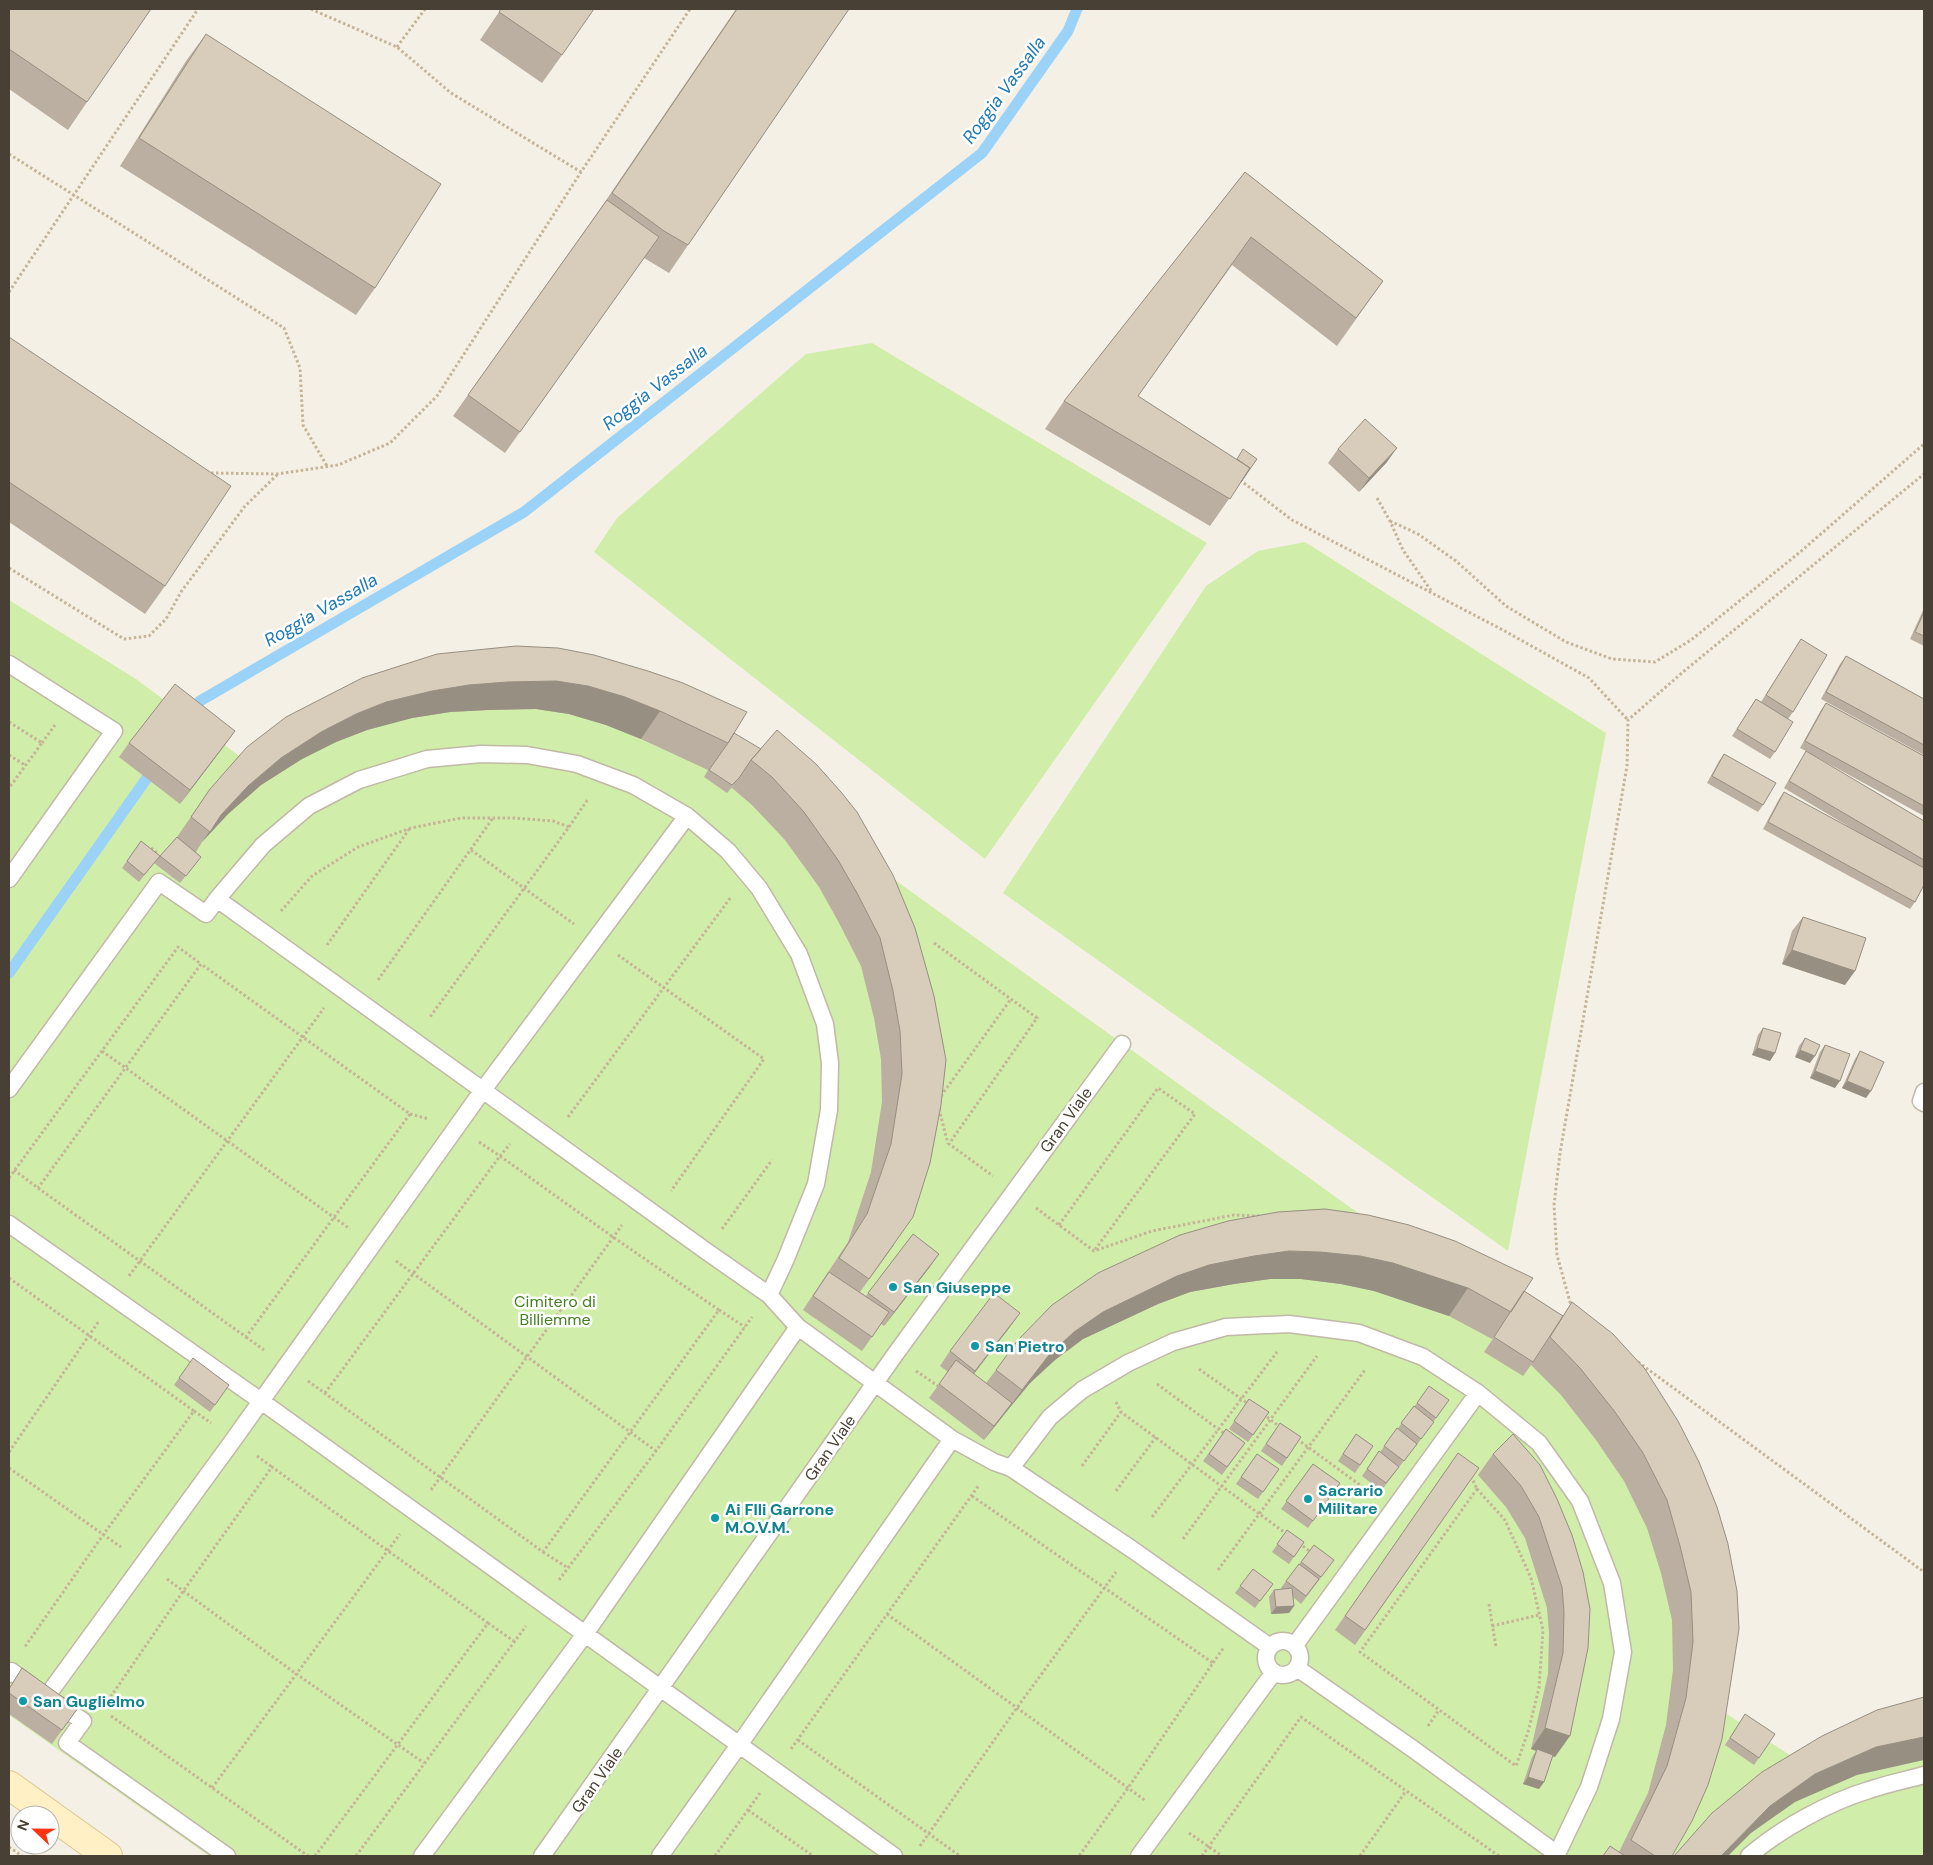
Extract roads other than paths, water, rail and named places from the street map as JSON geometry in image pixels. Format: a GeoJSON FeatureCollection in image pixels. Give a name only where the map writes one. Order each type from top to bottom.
{"type":"FeatureCollection","features":[{"type":"Feature","properties":{"kind":"street"},"geometry":{"type":"LineString","coordinates":[[9,1785],[108,1856]]}},
{"type":"Feature","properties":{"kind":"lane"},"geometry":{"type":"LineString","coordinates":[[9,664],[114,731],[9,879]]}},
{"type":"Feature","properties":{"kind":"lane"},"geometry":{"type":"LineString","coordinates":[[9,1089],[159,882],[206,914],[263,844],[309,806],[359,780],[427,759],[481,754],[527,756],[577,764],[633,785],[687,816],[728,851],[748,874],[759,888],[800,954],[825,1024],[830,1063],[829,1110],[816,1184],[769,1295]]}},
{"type":"Feature","properties":{"kind":"lane"},"geometry":{"type":"LineString","coordinates":[[47,1696],[484,1090],[687,816]]}},
{"type":"Feature","properties":{"kind":"lane"},"geometry":{"type":"LineString","coordinates":[[217,899],[769,1295],[798,1327],[952,1439],[994,1462],[1011,1468],[1133,1550],[1270,1647]]}},
{"type":"Feature","properties":{"kind":"lane","name":"Gran Viale"},"geometry":{"type":"LineString","coordinates":[[542,1856],[875,1384],[1122,1044]]}},
{"type":"Feature","properties":{"kind":"lane"},"geometry":{"type":"LineString","coordinates":[[1924,1092],[1921,1100],[1924,1103]]}},
{"type":"Feature","properties":{"kind":"lane"},"geometry":{"type":"LineString","coordinates":[[9,1224],[543,1602],[894,1856]]}},
{"type":"Feature","properties":{"kind":"lane"},"geometry":{"type":"LineString","coordinates":[[1011,1468],[1050,1417],[1082,1390],[1128,1363],[1173,1342],[1226,1327],[1289,1324],[1359,1333],[1423,1357],[1478,1393],[1539,1443],[1580,1501],[1612,1583],[1622,1652],[1611,1719],[1588,1787],[1556,1855],[1413,1749],[1297,1668]]}},
{"type":"Feature","properties":{"kind":"lane"},"geometry":{"type":"LineString","coordinates":[[422,1856],[585,1634],[798,1327]]}},
{"type":"Feature","properties":{"kind":"lane"},"geometry":{"type":"LineString","coordinates":[[1294,1645],[1478,1393]]}},
{"type":"Feature","properties":{"kind":"lane"},"geometry":{"type":"LineString","coordinates":[[660,1856],[952,1439]]}},
{"type":"Feature","properties":{"kind":"lane"},"geometry":{"type":"LineString","coordinates":[[1279,1641],[1285,1641],[1294,1645],[1300,1654],[1297,1668],[1285,1675],[1274,1672],[1267,1662],[1267,1651],[1279,1641]]}},
{"type":"Feature","properties":{"kind":"lane"},"geometry":{"type":"LineString","coordinates":[[9,1674],[11,1671],[83,1721],[67,1743],[227,1856]]}},
{"type":"Feature","properties":{"kind":"lane"},"geometry":{"type":"LineString","coordinates":[[1139,1856],[1274,1672]]}},
{"type":"Feature","properties":{"kind":"lane"},"geometry":{"type":"LineString","coordinates":[[1749,1856],[1766,1841],[1818,1811],[1867,1790],[1924,1775]]}},
{"type":"Feature","properties":{"kind":"waterway","name":"Roggia Vassalla"},"geometry":{"type":"LineString","coordinates":[[189,715],[200,701],[524,512],[982,153],[1068,31],[1077,9]]}},
{"type":"Feature","properties":{"kind":"waterway","name":"Roggia Vassalla"},"geometry":{"type":"LineString","coordinates":[[9,973],[147,778]]}},
{"type":"Feature","properties":{"kind":"place","name":"San Giuseppe"},"geometry":{"type":"Point","coordinates":[893,1287]}},
{"type":"Feature","properties":{"kind":"place","name":"San Pietro"},"geometry":{"type":"Point","coordinates":[975,1346]}},
{"type":"Feature","properties":{"kind":"place","name":"Sacrario Militare"},"geometry":{"type":"Point","coordinates":[1308,1499]}},
{"type":"Feature","properties":{"kind":"place","name":"Ai Flli Garrone M.O.V.M."},"geometry":{"type":"Point","coordinates":[715,1518]}},
{"type":"Feature","properties":{"kind":"place","name":"San Guglielmo"},"geometry":{"type":"Point","coordinates":[23,1701]}},
{"type":"Feature","properties":{"kind":"park label","name":"Cimitero di Billiemme"},"geometry":{"type":"Point","coordinates":[555,1310]}}]}
